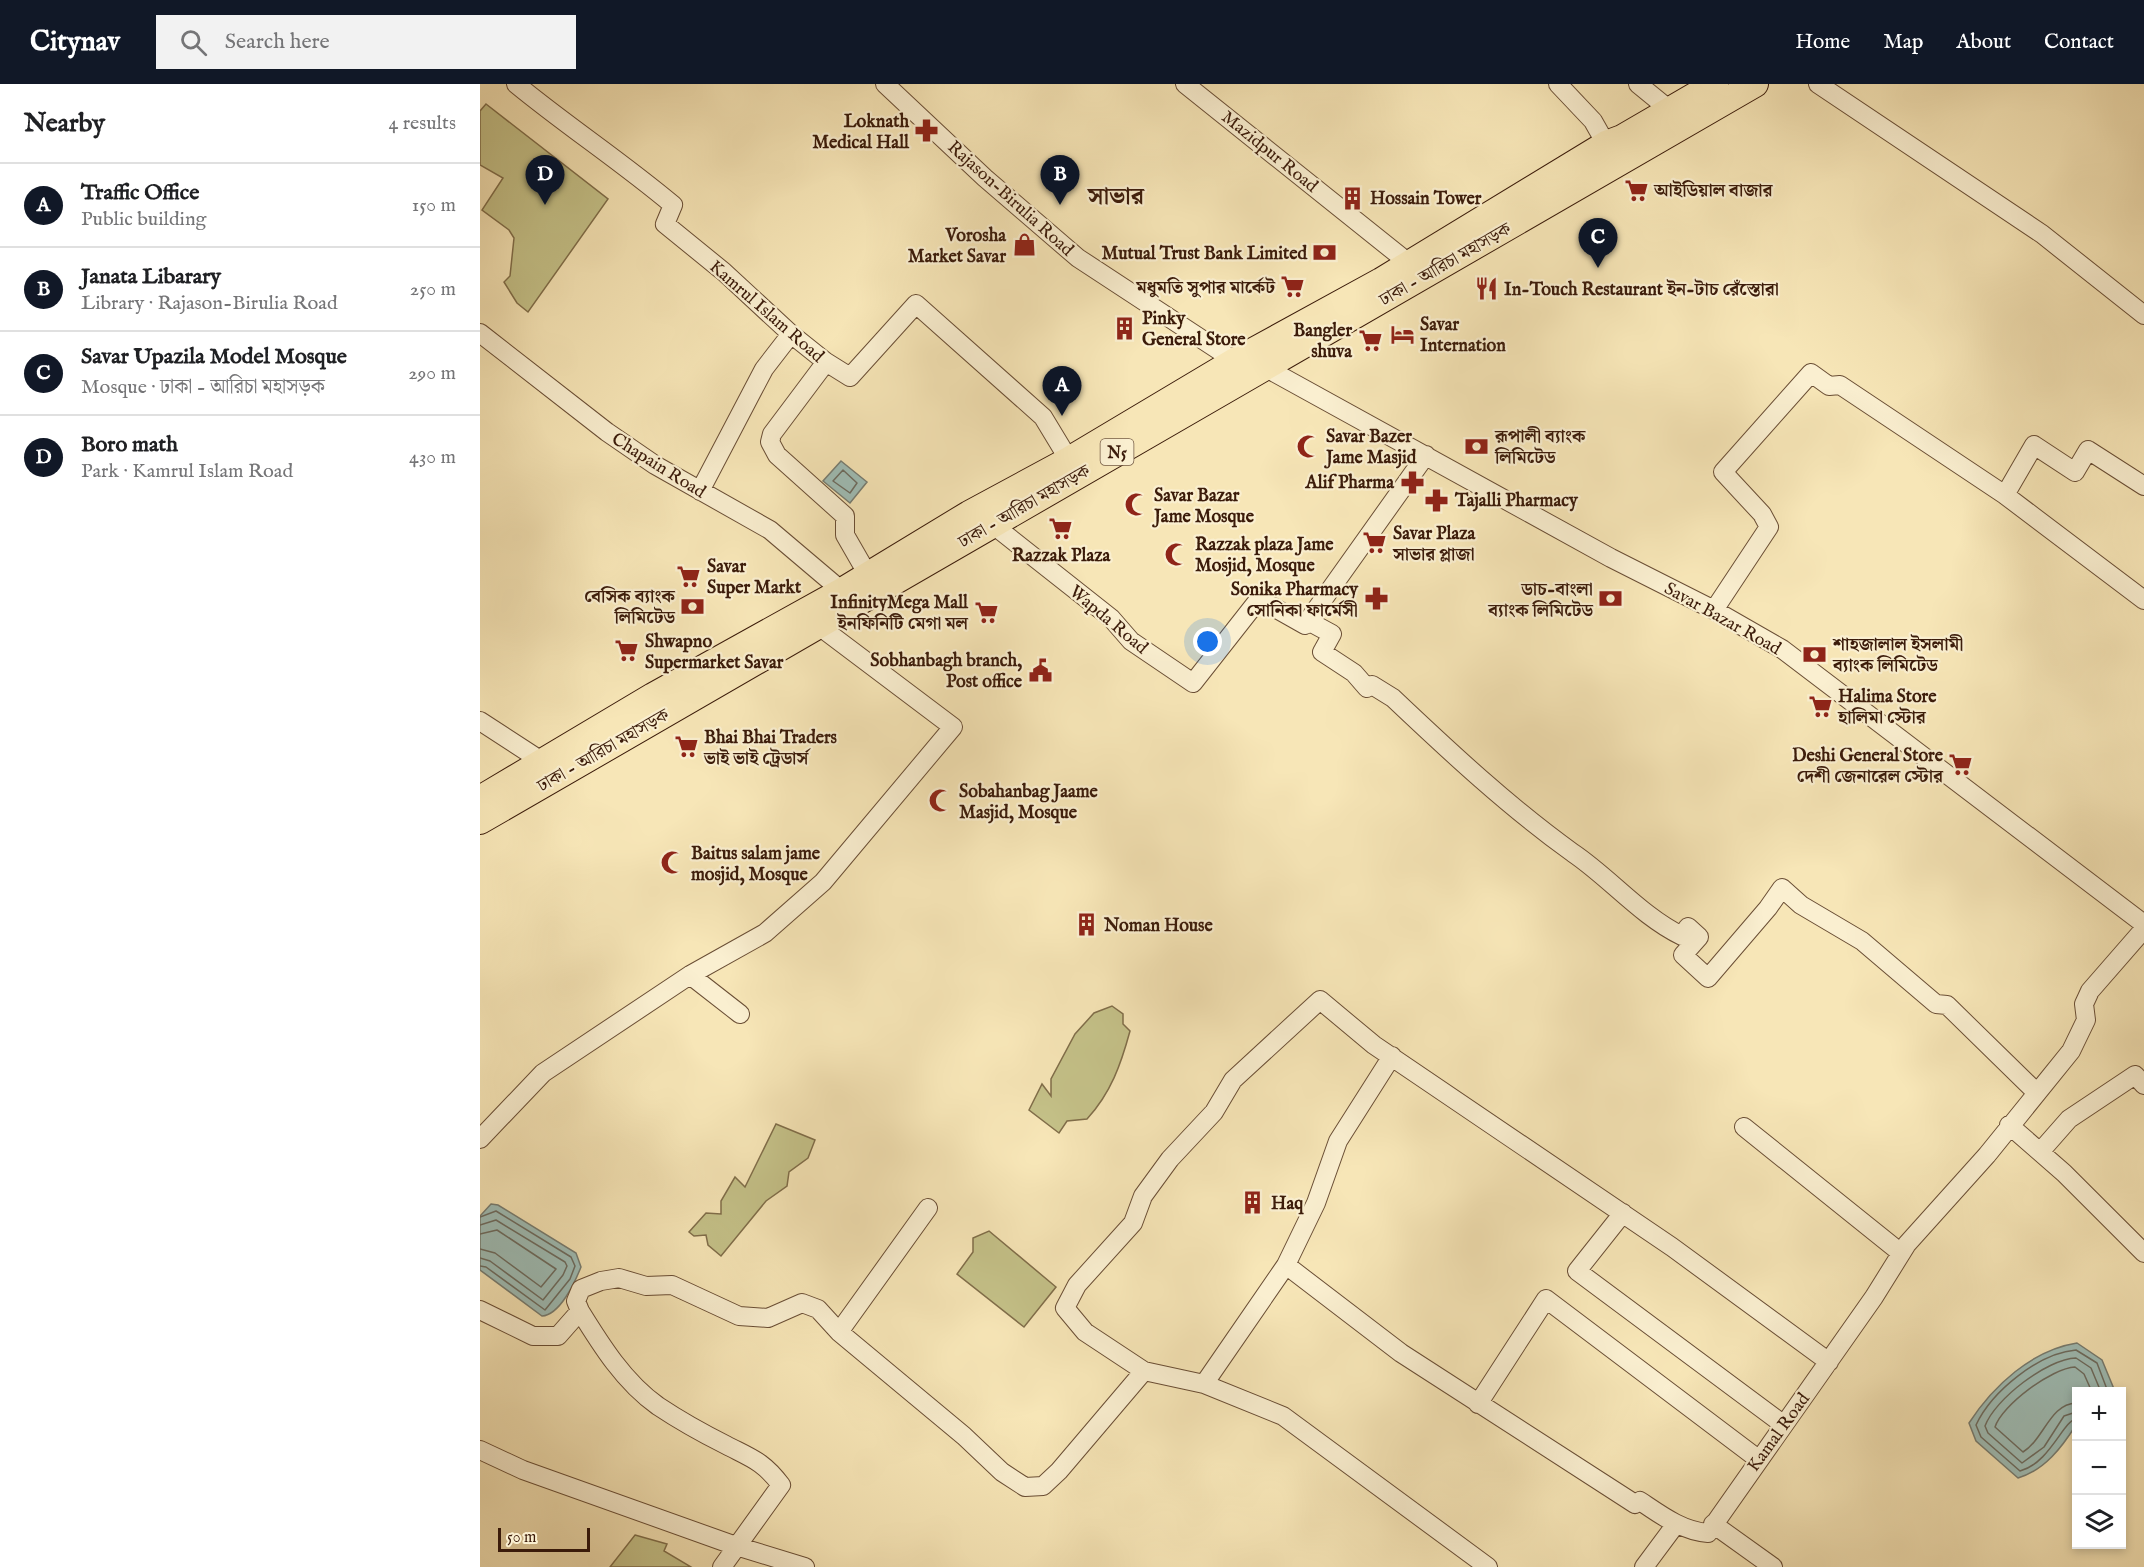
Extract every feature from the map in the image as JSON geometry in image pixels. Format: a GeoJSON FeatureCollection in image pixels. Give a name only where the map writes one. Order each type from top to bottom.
{"type":"FeatureCollection","features":[{"type":"Feature","properties":{"kind":"highway","name":"ঢাকা - আরিচা মহাসড়ক"},"geometry":{"type":"LineString","coordinates":[[480,799],[653,696],[842,591],[969,514],[1069,460],[1235,361],[1410,264],[1606,144],[1622,138],[1715,84]]}},
{"type":"Feature","properties":{"kind":"highway","name":"ঢাকা - আরিচা মহাসড়ক"},"geometry":{"type":"LineString","coordinates":[[480,821],[1755,84]]}},
{"type":"Feature","properties":{"kind":"street","name":"Kamrul Islam Road"},"geometry":{"type":"LineString","coordinates":[[516,84],[563,123],[626,166],[673,205],[665,224],[724,272],[791,334],[826,362],[850,377],[916,304],[1043,417],[1069,460]]}},
{"type":"Feature","properties":{"kind":"street","name":"Rajason-Birulia Road"},"geometry":{"type":"LineString","coordinates":[[885,84],[985,178],[1078,258],[1235,361]]}},
{"type":"Feature","properties":{"kind":"street","name":"Mazidpur Road"},"geometry":{"type":"LineString","coordinates":[[1185,84],[1410,264]]}},
{"type":"Feature","properties":{"kind":"street"},"geometry":{"type":"LineString","coordinates":[[1558,84],[1593,121],[1606,144]]}},
{"type":"Feature","properties":{"kind":"street"},"geometry":{"type":"LineString","coordinates":[[1638,84],[1671,111]]}},
{"type":"Feature","properties":{"kind":"street"},"geometry":{"type":"LineString","coordinates":[[1818,84],[2042,234],[2144,315]]}},
{"type":"Feature","properties":{"kind":"street","name":"Chapain Road"},"geometry":{"type":"LineString","coordinates":[[480,333],[607,432],[655,465],[770,530],[842,591]]}},
{"type":"Feature","properties":{"kind":"street"},"geometry":{"type":"LineString","coordinates":[[700,491],[764,369],[791,334]]}},
{"type":"Feature","properties":{"kind":"street"},"geometry":{"type":"LineString","coordinates":[[826,362],[777,427],[770,442],[777,455],[845,516],[845,535],[868,575]]}},
{"type":"Feature","properties":{"kind":"street","name":"Savar Bazar Road"},"geometry":{"type":"LineString","coordinates":[[1266,368],[1611,558],[1714,610],[1782,649],[2144,924]]}},
{"type":"Feature","properties":{"kind":"street"},"geometry":{"type":"LineString","coordinates":[[1714,610],[1769,527],[1762,514],[1724,472],[1811,373],[1830,387],[1840,385],[2005,495],[2144,600]]}},
{"type":"Feature","properties":{"kind":"street"},"geometry":{"type":"LineString","coordinates":[[2005,495],[2034,445],[2075,472],[2088,450],[2144,486]]}},
{"type":"Feature","properties":{"kind":"street"},"geometry":{"type":"LineString","coordinates":[[1426,455],[1308,621],[1332,633],[1322,652],[1354,673],[1367,688],[1372,686],[1393,698],[1537,828],[1573,853],[1664,925],[1682,936],[1688,927],[1700,937],[1683,955],[1708,978],[1768,908],[1782,888],[1801,905],[1862,941],[1936,1004],[1947,1005],[2036,1092]]}},
{"type":"Feature","properties":{"kind":"street","name":"Wapda Road"},"geometry":{"type":"LineString","coordinates":[[992,524],[1111,618],[1131,641],[1193,683],[1259,599],[1305,626],[1308,621]]}},
{"type":"Feature","properties":{"kind":"street"},"geometry":{"type":"LineString","coordinates":[[480,1139],[543,1073],[690,975],[765,933],[823,882],[953,727],[819,626]]}},
{"type":"Feature","properties":{"kind":"street"},"geometry":{"type":"LineString","coordinates":[[480,721],[543,762]]}},
{"type":"Feature","properties":{"kind":"street","name":"Kamal Road"},"geometry":{"type":"LineString","coordinates":[[1713,1524],[1829,1362],[1901,1253],[1987,1155],[2071,1051],[2086,1020],[2084,1004],[2090,991],[2144,929]]}},
{"type":"Feature","properties":{"kind":"street"},"geometry":{"type":"LineString","coordinates":[[690,975],[740,1014]]}},
{"type":"Feature","properties":{"kind":"street"},"geometry":{"type":"LineString","coordinates":[[1488,1567],[1283,1416],[1204,1384],[1144,1371],[1085,1332],[1065,1308],[1077,1285],[1134,1223],[1143,1196],[1170,1159],[1214,1112],[1233,1080],[1320,1000],[1392,1056],[1623,1213],[1829,1362]]}},
{"type":"Feature","properties":{"kind":"street"},"geometry":{"type":"LineString","coordinates":[[1204,1384],[1286,1265],[1316,1203],[1338,1141],[1392,1056]]}},
{"type":"Feature","properties":{"kind":"street"},"geometry":{"type":"LineString","coordinates":[[2040,1152],[2069,1119],[2136,1075],[2144,1085]]}},
{"type":"Feature","properties":{"kind":"street"},"geometry":{"type":"LineString","coordinates":[[2009,1125],[2144,1253]]}},
{"type":"Feature","properties":{"kind":"street"},"geometry":{"type":"LineString","coordinates":[[1744,1127],[1901,1253]]}},
{"type":"Feature","properties":{"kind":"street"},"geometry":{"type":"LineString","coordinates":[[839,1332],[928,1208]]}},
{"type":"Feature","properties":{"kind":"street"},"geometry":{"type":"LineString","coordinates":[[1623,1213],[1577,1271],[1784,1425]]}},
{"type":"Feature","properties":{"kind":"street"},"geometry":{"type":"LineString","coordinates":[[1286,1265],[1401,1353],[1635,1504],[1641,1501],[1676,1524],[1694,1532],[1708,1533],[1713,1524],[1773,1567]]}},
{"type":"Feature","properties":{"kind":"street"},"geometry":{"type":"LineString","coordinates":[[722,1567],[781,1485],[769,1469],[754,1457],[726,1445],[658,1406],[615,1365],[580,1311],[576,1301],[581,1289],[601,1281],[619,1278],[646,1286],[672,1286],[739,1316],[768,1318],[802,1303],[818,1309],[839,1332],[964,1436],[1002,1472],[1025,1487],[1043,1486],[1059,1471],[1144,1371]]}},
{"type":"Feature","properties":{"kind":"street"},"geometry":{"type":"LineString","coordinates":[[1478,1404],[1546,1299],[1758,1459]]}},
{"type":"Feature","properties":{"kind":"street"},"geometry":{"type":"LineString","coordinates":[[480,1310],[533,1336],[558,1336],[580,1311]]}},
{"type":"Feature","properties":{"kind":"street"},"geometry":{"type":"LineString","coordinates":[[480,1450],[523,1470],[736,1546],[805,1567]]}},
{"type":"Feature","properties":{"kind":"street"},"geometry":{"type":"LineString","coordinates":[[1644,1567],[1676,1524]]}},
{"type":"Feature","properties":{"kind":"shaded area"},"geometry":{"type":"Polygon","coordinates":[[[486,104],[608,199],[528,312],[517,303],[504,282],[510,276],[514,238],[509,230],[482,210],[503,178],[480,165],[480,111],[486,104]]]}},
{"type":"Feature","properties":{"kind":"shaded area"},"geometry":{"type":"Polygon","coordinates":[[[1112,1006],[1123,1014],[1123,1024],[1130,1031],[1114,1078],[1103,1099],[1087,1119],[1067,1121],[1059,1133],[1029,1110],[1042,1084],[1051,1096],[1051,1079],[1075,1034],[1094,1013],[1112,1006]]]}},
{"type":"Feature","properties":{"kind":"shaded area"},"geometry":{"type":"Polygon","coordinates":[[[776,1124],[815,1140],[808,1158],[789,1172],[787,1186],[766,1201],[721,1256],[708,1245],[706,1235],[694,1236],[689,1232],[706,1213],[721,1214],[721,1201],[735,1177],[745,1187],[776,1124]]]}},
{"type":"Feature","properties":{"kind":"shaded area"},"geometry":{"type":"Polygon","coordinates":[[[989,1231],[1056,1287],[1024,1327],[957,1274],[973,1252],[973,1238],[989,1231]]]}},
{"type":"Feature","properties":{"kind":"shaded area"},"geometry":{"type":"Polygon","coordinates":[[[635,1535],[667,1544],[664,1551],[691,1567],[610,1567],[635,1535]]]}},
{"type":"Feature","properties":{"kind":"water"},"geometry":{"type":"Polygon","coordinates":[[[841,461],[867,482],[850,503],[823,481],[841,461]]]}},
{"type":"Feature","properties":{"kind":"water"},"geometry":{"type":"Polygon","coordinates":[[[491,1204],[498,1205],[576,1253],[581,1267],[566,1297],[549,1314],[542,1316],[480,1270],[480,1216],[491,1204]]]}},
{"type":"Feature","properties":{"kind":"water"},"geometry":{"type":"Polygon","coordinates":[[[2077,1343],[2102,1360],[2113,1387],[2072,1387],[2072,1431],[2045,1464],[2018,1478],[1976,1441],[1969,1423],[1990,1396],[2015,1372],[2045,1353],[2077,1343]]]}},
{"type":"Feature","properties":{"kind":"place","name":"Loknath Medical Hall"},"geometry":{"type":"Point","coordinates":[927,131]}},
{"type":"Feature","properties":{"kind":"place","name":"আইডিয়াল বাজার"},"geometry":{"type":"Point","coordinates":[1636,190]}},
{"type":"Feature","properties":{"kind":"place","name":"Hossain Tower"},"geometry":{"type":"Point","coordinates":[1352,198]}},
{"type":"Feature","properties":{"kind":"place","name":"Boro math"},"geometry":{"type":"Point","coordinates":[545,205]}},
{"type":"Feature","properties":{"kind":"place","name":"Janata Libarary"},"geometry":{"type":"Point","coordinates":[1060,205]}},
{"type":"Feature","properties":{"kind":"place","name":"Vorosha Market Savar"},"geometry":{"type":"Point","coordinates":[1024,245]}},
{"type":"Feature","properties":{"kind":"place","name":"Mutual Trust Bank Limited"},"geometry":{"type":"Point","coordinates":[1325,253]}},
{"type":"Feature","properties":{"kind":"place","name":"Savar Upazila Model Mosque"},"geometry":{"type":"Point","coordinates":[1598,268]}},
{"type":"Feature","properties":{"kind":"place","name":"মধুমতি সুপার মার্কেট"},"geometry":{"type":"Point","coordinates":[1293,287]}},
{"type":"Feature","properties":{"kind":"place","name":"In-Touch Restaurant ইন-টাচ রেঁস্তোরা"},"geometry":{"type":"Point","coordinates":[1486,289]}},
{"type":"Feature","properties":{"kind":"place","name":"Pinky General Store"},"geometry":{"type":"Point","coordinates":[1124,328]}},
{"type":"Feature","properties":{"kind":"place","name":"Savar Internation"},"geometry":{"type":"Point","coordinates":[1402,334]}},
{"type":"Feature","properties":{"kind":"place","name":"Bangler shuva"},"geometry":{"type":"Point","coordinates":[1370,340]}},
{"type":"Feature","properties":{"kind":"place","name":"Traffic Office"},"geometry":{"type":"Point","coordinates":[1062,416]}},
{"type":"Feature","properties":{"kind":"place","name":"Savar Bazer Jame Masjid"},"geometry":{"type":"Point","coordinates":[1308,446]}},
{"type":"Feature","properties":{"kind":"place","name":"রূপালী ব্যাংক লিমিটেড"},"geometry":{"type":"Point","coordinates":[1477,446]}},
{"type":"Feature","properties":{"kind":"place","name":"Alif Pharma"},"geometry":{"type":"Point","coordinates":[1412,482]}},
{"type":"Feature","properties":{"kind":"place","name":"Tajalli Pharmacy"},"geometry":{"type":"Point","coordinates":[1437,500]}},
{"type":"Feature","properties":{"kind":"place","name":"Savar Bazar Jame Mosque"},"geometry":{"type":"Point","coordinates":[1136,505]}},
{"type":"Feature","properties":{"kind":"place","name":"Razzak Plaza"},"geometry":{"type":"Point","coordinates":[1061,529]}},
{"type":"Feature","properties":{"kind":"place","name":"Savar Plaza সাভার প্লাজা"},"geometry":{"type":"Point","coordinates":[1375,543]}},
{"type":"Feature","properties":{"kind":"place","name":"Razzak plaza Jame Mosjid, Mosque"},"geometry":{"type":"Point","coordinates":[1177,554]}},
{"type":"Feature","properties":{"kind":"place","name":"Savar Super Markt"},"geometry":{"type":"Point","coordinates":[689,576]}},
{"type":"Feature","properties":{"kind":"place","name":"Sonika Pharmacy সোনিকা ফার্মেসী"},"geometry":{"type":"Point","coordinates":[1376,599]}},
{"type":"Feature","properties":{"kind":"place","name":"ডাচ-বাংলা ব্যাংক লিমিটেড"},"geometry":{"type":"Point","coordinates":[1611,599]}},
{"type":"Feature","properties":{"kind":"place","name":"বেসিক ব্যাংক লিমিটেড"},"geometry":{"type":"Point","coordinates":[693,606]}},
{"type":"Feature","properties":{"kind":"place","name":"InfinityMega Mall ইনফিনিটি মেগা মল"},"geometry":{"type":"Point","coordinates":[986,612]}},
{"type":"Feature","properties":{"kind":"place","name":"Shwapno Supermarket Savar"},"geometry":{"type":"Point","coordinates":[627,651]}},
{"type":"Feature","properties":{"kind":"place","name":"শাহজালাল ইসলামী ব্যাংক লিমিটেড"},"geometry":{"type":"Point","coordinates":[1815,654]}},
{"type":"Feature","properties":{"kind":"place","name":"Sobhanbagh branch, Post office"},"geometry":{"type":"Point","coordinates":[1040,670]}},
{"type":"Feature","properties":{"kind":"place","name":"Halima Store হালিমা স্টোর"},"geometry":{"type":"Point","coordinates":[1820,706]}},
{"type":"Feature","properties":{"kind":"place","name":"Bhai Bhai Traders ভাই ভাই ট্রেডার্স"},"geometry":{"type":"Point","coordinates":[686,747]}},
{"type":"Feature","properties":{"kind":"place","name":"Deshi General Store দেশী জেনারেল স্টোর"},"geometry":{"type":"Point","coordinates":[1961,765]}},
{"type":"Feature","properties":{"kind":"place","name":"Sobahanbag Jaame Masjid, Mosque"},"geometry":{"type":"Point","coordinates":[941,801]}},
{"type":"Feature","properties":{"kind":"place","name":"Baitus salam jame mosjid, Mosque"},"geometry":{"type":"Point","coordinates":[673,863]}},
{"type":"Feature","properties":{"kind":"place","name":"Noman House"},"geometry":{"type":"Point","coordinates":[1086,925]}},
{"type":"Feature","properties":{"kind":"place","name":"Haq"},"geometry":{"type":"Point","coordinates":[1253,1203]}},
{"type":"Feature","properties":{"kind":"district","name":"সাভার"},"geometry":{"type":"Point","coordinates":[1116,196]}}]}
